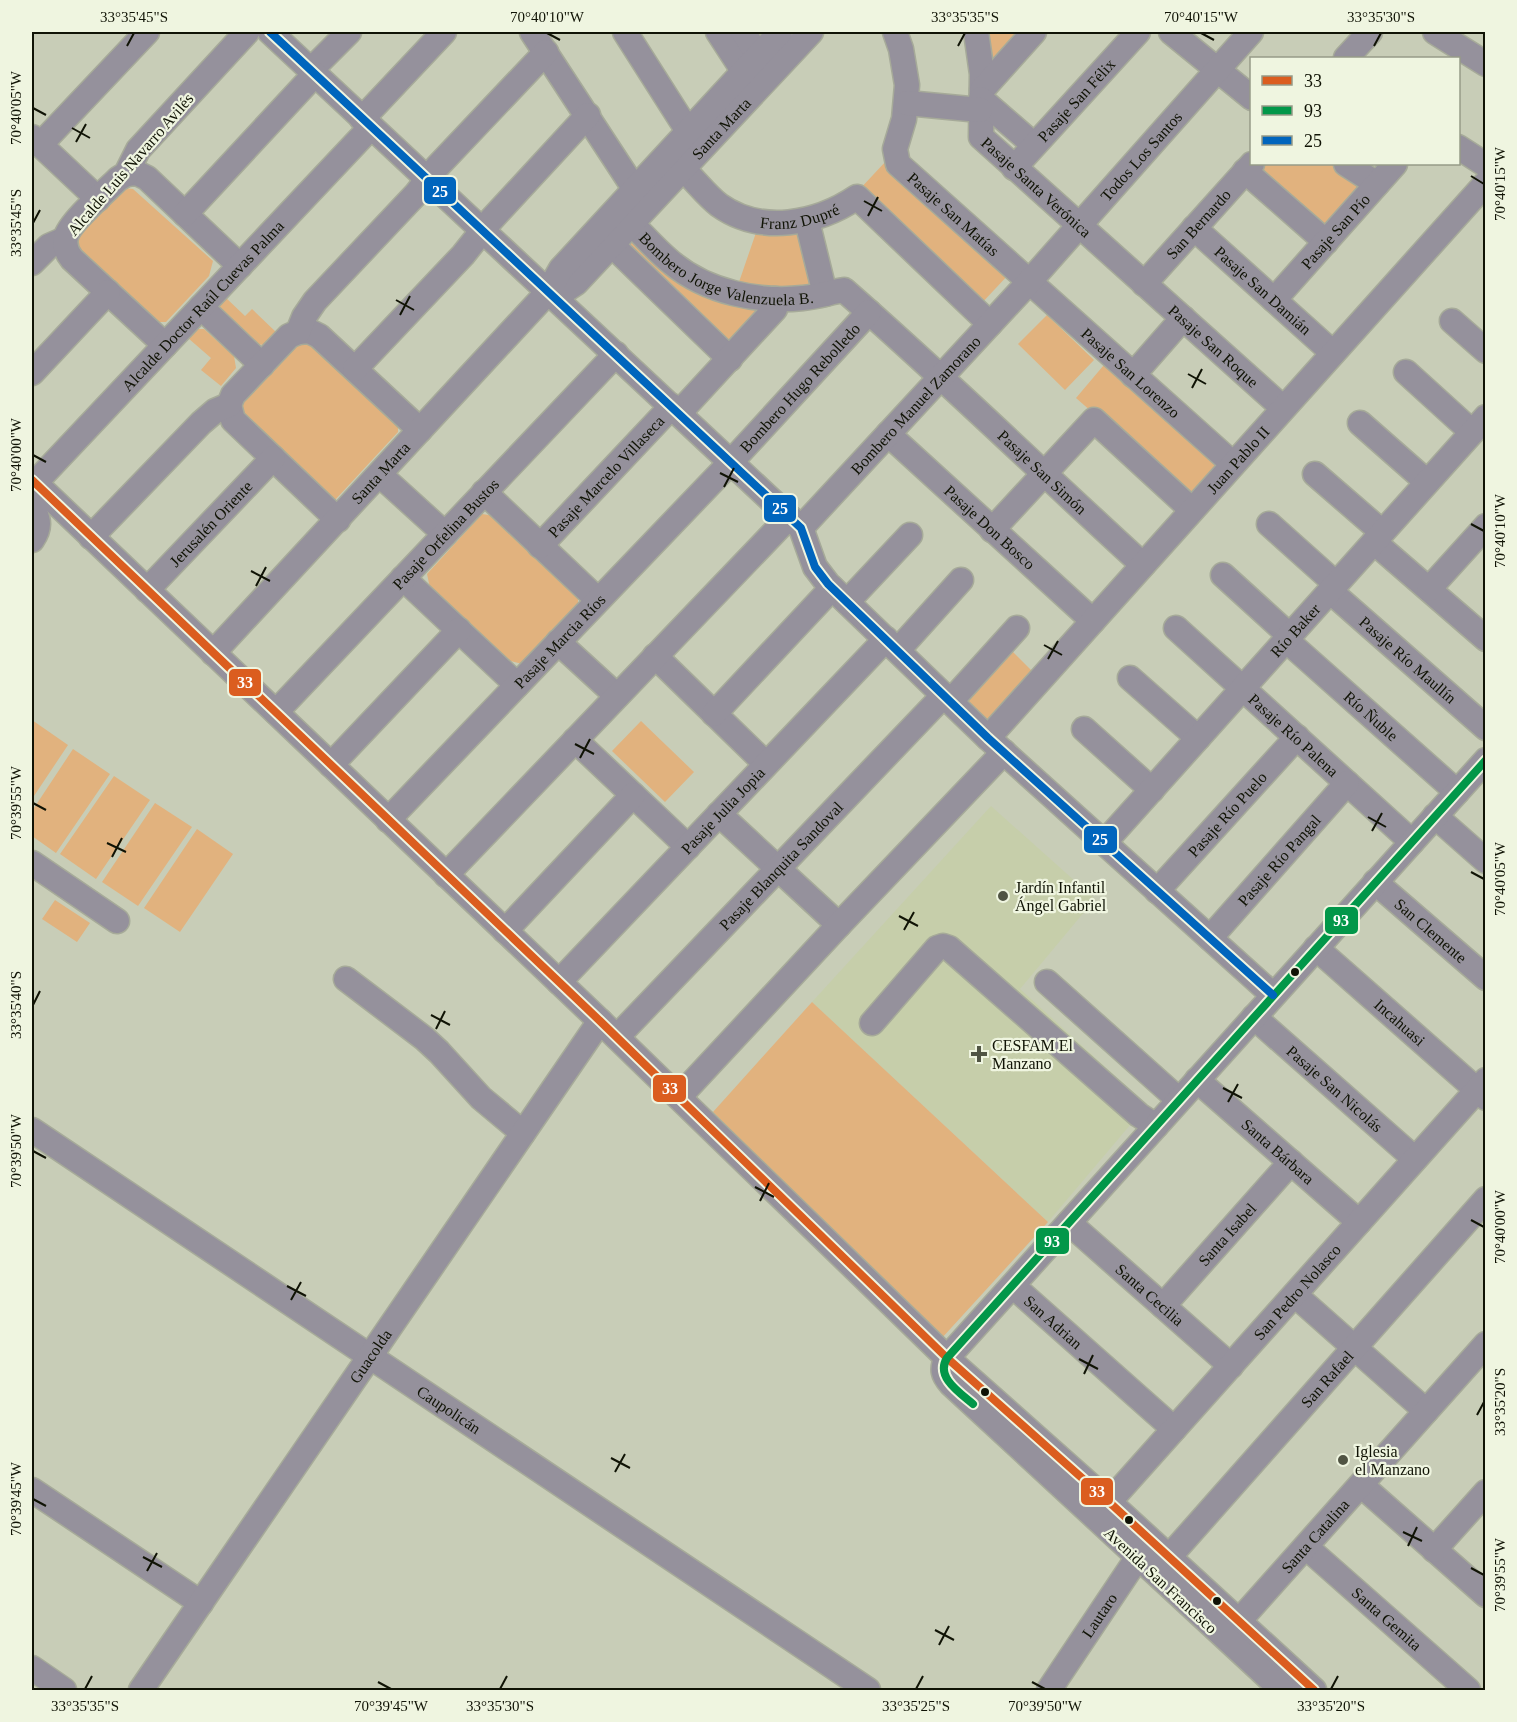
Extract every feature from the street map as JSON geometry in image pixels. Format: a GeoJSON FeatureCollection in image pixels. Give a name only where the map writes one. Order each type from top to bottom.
{"type":"FeatureCollection","features":[{"type":"Feature","properties":{"kind":"street"},"geometry":{"type":"LineString","coordinates":[[98,199],[36,141],[147,32]]}},
{"type":"Feature","properties":{"kind":"street","name":"Alcalde Luis Navarro Avilés"},"geometry":{"type":"LineString","coordinates":[[32,263],[49,246],[65,239],[70,228],[118,179],[126,174],[138,150],[247,32]]}},
{"type":"Feature","properties":{"kind":"street"},"geometry":{"type":"LineString","coordinates":[[270,32],[795,522],[815,567],[840,595],[996,745],[1274,995]]}},
{"type":"Feature","properties":{"kind":"street"},"geometry":{"type":"LineString","coordinates":[[185,214],[349,32]]}},
{"type":"Feature","properties":{"kind":"street","name":"Alcalde Doctor Raúl Cuevas Palma"},"geometry":{"type":"LineString","coordinates":[[33,482],[240,266],[444,32]]}},
{"type":"Feature","properties":{"kind":"street"},"geometry":{"type":"LineString","coordinates":[[532,32],[634,188]]}},
{"type":"Feature","properties":{"kind":"street"},"geometry":{"type":"LineString","coordinates":[[625,32],[688,131]]}},
{"type":"Feature","properties":{"kind":"street"},"geometry":{"type":"LineString","coordinates":[[718,32],[754,71]]}},
{"type":"Feature","properties":{"kind":"street"},"geometry":{"type":"LineString","coordinates":[[742,32],[754,71]]}},
{"type":"Feature","properties":{"kind":"street","name":"Santa Marta"},"geometry":{"type":"LineString","coordinates":[[548,292],[567,289],[576,283],[683,169],[780,32]]}},
{"type":"Feature","properties":{"kind":"street","name":"Santa Marta"},"geometry":{"type":"LineString","coordinates":[[213,653],[548,292],[561,269],[688,131],[754,71],[811,32]]}},
{"type":"Feature","properties":{"kind":"street","name":"Pasaje San Matías"},"geometry":{"type":"LineString","coordinates":[[895,32],[905,67],[906,103],[903,126],[895,149],[898,164],[1030,281]]}},
{"type":"Feature","properties":{"kind":"street","name":"Pasaje Santa Verónica"},"geometry":{"type":"LineString","coordinates":[[976,32],[981,57],[981,136],[1144,284]]}},
{"type":"Feature","properties":{"kind":"street"},"geometry":{"type":"LineString","coordinates":[[981,100],[1034,32]]}},
{"type":"Feature","properties":{"kind":"street","name":"Pasaje San Félix"},"geometry":{"type":"LineString","coordinates":[[1014,168],[1138,32]]}},
{"type":"Feature","properties":{"kind":"street"},"geometry":{"type":"LineString","coordinates":[[1171,32],[1250,97]]}},
{"type":"Feature","properties":{"kind":"street","name":"Todos Los Santos"},"geometry":{"type":"LineString","coordinates":[[1030,281],[1251,32]]}},
{"type":"Feature","properties":{"kind":"street"},"geometry":{"type":"LineString","coordinates":[[1347,57],[1370,32]]}},
{"type":"Feature","properties":{"kind":"street"},"geometry":{"type":"LineString","coordinates":[[1435,32],[1485,64]]}},
{"type":"Feature","properties":{"kind":"street"},"geometry":{"type":"LineString","coordinates":[[298,332],[304,317],[315,301],[546,52]]}},
{"type":"Feature","properties":{"kind":"street"},"geometry":{"type":"LineString","coordinates":[[906,103],[981,100],[1034,145]]}},
{"type":"Feature","properties":{"kind":"street"},"geometry":{"type":"LineString","coordinates":[[355,369],[463,255],[482,231],[588,115]]}},
{"type":"Feature","properties":{"kind":"street"},"geometry":{"type":"LineString","coordinates":[[1460,148],[1485,165]]}},
{"type":"Feature","properties":{"kind":"street"},"geometry":{"type":"LineString","coordinates":[[1348,165],[1377,184]]}},
{"type":"Feature","properties":{"kind":"street","name":"Pasaje San Pío"},"geometry":{"type":"LineString","coordinates":[[1274,300],[1394,165]]}},
{"type":"Feature","properties":{"kind":"street"},"geometry":{"type":"LineString","coordinates":[[1248,167],[1326,242]]}},
{"type":"Feature","properties":{"kind":"street","name":"San Bernardo"},"geometry":{"type":"LineString","coordinates":[[1144,284],[1248,167]]}},
{"type":"Feature","properties":{"kind":"street","name":"Franz Dupré"},"geometry":{"type":"LineString","coordinates":[[683,169],[718,204],[740,215],[773,223],[807,221],[832,212],[857,197],[990,324]]}},
{"type":"Feature","properties":{"kind":"street"},"geometry":{"type":"LineString","coordinates":[[126,174],[142,175],[240,266]]}},
{"type":"Feature","properties":{"kind":"street","name":"Juan Pablo II"},"geometry":{"type":"LineString","coordinates":[[679,1097],[838,925],[996,745],[1093,621],[1485,183]]}},
{"type":"Feature","properties":{"kind":"street","name":"Bombero Jorge Valenzuela B."},"geometry":{"type":"LineString","coordinates":[[807,221],[825,294]]}},
{"type":"Feature","properties":{"kind":"street","name":"Bombero Jorge Valenzuela B."},"geometry":{"type":"LineString","coordinates":[[632,224],[672,264],[719,289],[736,294],[775,299],[804,298],[844,290],[941,377]]}},
{"type":"Feature","properties":{"kind":"street","name":"Pasaje San Damián"},"geometry":{"type":"LineString","coordinates":[[1194,228],[1333,353]]}},
{"type":"Feature","properties":{"kind":"street"},"geometry":{"type":"LineString","coordinates":[[65,239],[66,250],[72,259],[165,345]]}},
{"type":"Feature","properties":{"kind":"street","name":"Bombero Jorge Valenzuela B."},"geometry":{"type":"LineString","coordinates":[[612,245],[730,359]]}},
{"type":"Feature","properties":{"kind":"street","name":"Bombero Manuel Zamorano"},"geometry":{"type":"LineString","coordinates":[[446,874],[654,657],[888,434],[1030,281]]}},
{"type":"Feature","properties":{"kind":"street","name":"Pasaje San Lorenzo"},"geometry":{"type":"LineString","coordinates":[[1030,281],[1233,464]]}},
{"type":"Feature","properties":{"kind":"street","name":"Pasaje San Roque"},"geometry":{"type":"LineString","coordinates":[[1144,284],[1283,408]]}},
{"type":"Feature","properties":{"kind":"street"},"geometry":{"type":"LineString","coordinates":[[32,373],[108,292]]}},
{"type":"Feature","properties":{"kind":"street","name":"Pasaje Marcelo Villaseca"},"geometry":{"type":"LineString","coordinates":[[540,546],[675,410],[730,359],[775,309],[775,299]]}},
{"type":"Feature","properties":{"kind":"street"},"geometry":{"type":"LineString","coordinates":[[201,307],[262,365]]}},
{"type":"Feature","properties":{"kind":"street","name":"Bombero Hugo Rebolledo"},"geometry":{"type":"LineString","coordinates":[[731,462],[869,312]]}},
{"type":"Feature","properties":{"kind":"street"},"geometry":{"type":"LineString","coordinates":[[1133,375],[1183,318]]}},
{"type":"Feature","properties":{"kind":"street"},"geometry":{"type":"LineString","coordinates":[[1452,321],[1485,351]]}},
{"type":"Feature","properties":{"kind":"street"},"geometry":{"type":"LineString","coordinates":[[338,520],[233,420],[229,405],[233,395],[289,336],[309,331],[319,336],[420,430]]}},
{"type":"Feature","properties":{"kind":"street","name":"Pasaje Orfelina Bustos"},"geometry":{"type":"LineString","coordinates":[[276,712],[616,354]]}},
{"type":"Feature","properties":{"kind":"street"},"geometry":{"type":"LineString","coordinates":[[1406,372],[1479,424]]}},
{"type":"Feature","properties":{"kind":"street","name":"Pasaje San Simón"},"geometry":{"type":"LineString","coordinates":[[941,377],[1043,475],[1143,565]]}},
{"type":"Feature","properties":{"kind":"street"},"geometry":{"type":"LineString","coordinates":[[91,537],[201,423],[215,411],[229,405]]}},
{"type":"Feature","properties":{"kind":"street"},"geometry":{"type":"LineString","coordinates":[[992,530],[1094,420],[1192,510]]}},
{"type":"Feature","properties":{"kind":"street"},"geometry":{"type":"LineString","coordinates":[[1360,423],[1427,482]]}},
{"type":"Feature","properties":{"kind":"street","name":"Río Baker"},"geometry":{"type":"LineString","coordinates":[[1104,843],[1479,424]]}},
{"type":"Feature","properties":{"kind":"street","name":"Pasaje Don Bosco"},"geometry":{"type":"LineString","coordinates":[[888,434],[1093,621]]}},
{"type":"Feature","properties":{"kind":"street","name":"Jerusalén Oriente"},"geometry":{"type":"LineString","coordinates":[[147,590],[273,458]]}},
{"type":"Feature","properties":{"kind":"street","name":"Pasaje Marcia Ríos"},"geometry":{"type":"LineString","coordinates":[[388,820],[731,462]]}},
{"type":"Feature","properties":{"kind":"street"},"geometry":{"type":"LineString","coordinates":[[1315,474],[1429,589],[1484,635]]}},
{"type":"Feature","properties":{"kind":"street"},"geometry":{"type":"LineString","coordinates":[[380,475],[445,534]]}},
{"type":"Feature","properties":{"kind":"street"},"geometry":{"type":"LineString","coordinates":[[33,482],[609,1029],[947,1358],[1485,760]]}},
{"type":"Feature","properties":{"kind":"street"},"geometry":{"type":"LineString","coordinates":[[484,492],[598,600]]}},
{"type":"Feature","properties":{"kind":"street"},"geometry":{"type":"LineString","coordinates":[[32,507],[38,519],[38,531],[32,540]]}},
{"type":"Feature","properties":{"kind":"street","name":"Pasaje Río Maullín"},"geometry":{"type":"LineString","coordinates":[[1269,524],[1333,588],[1485,728]]}},
{"type":"Feature","properties":{"kind":"street"},"geometry":{"type":"LineString","coordinates":[[1429,589],[1485,526]]}},
{"type":"Feature","properties":{"kind":"street"},"geometry":{"type":"LineString","coordinates":[[714,714],[840,595],[910,535]]}},
{"type":"Feature","properties":{"kind":"street","name":"Río Ñuble"},"geometry":{"type":"LineString","coordinates":[[1223,575],[1288,638],[1456,792]]}},
{"type":"Feature","properties":{"kind":"street"},"geometry":{"type":"LineString","coordinates":[[404,578],[517,684]]}},
{"type":"Feature","properties":{"kind":"street","name":"Pasaje Julia Jopia"},"geometry":{"type":"LineString","coordinates":[[559,982],[766,764],[961,580]]}},
{"type":"Feature","properties":{"kind":"street","name":"Pasaje Blanquita Sandoval"},"geometry":{"type":"LineString","coordinates":[[609,1029],[778,869],[1017,628]]}},
{"type":"Feature","properties":{"kind":"street","name":"Pasaje Río Palena"},"geometry":{"type":"LineString","coordinates":[[1176,628],[1412,842]]}},
{"type":"Feature","properties":{"kind":"street"},"geometry":{"type":"LineString","coordinates":[[331,765],[459,630]]}},
{"type":"Feature","properties":{"kind":"street"},"geometry":{"type":"LineString","coordinates":[[558,642],[617,696]]}},
{"type":"Feature","properties":{"kind":"street"},"geometry":{"type":"LineString","coordinates":[[654,657],[766,764]]}},
{"type":"Feature","properties":{"kind":"street"},"geometry":{"type":"LineString","coordinates":[[1130,678],[1198,738]]}},
{"type":"Feature","properties":{"kind":"street"},"geometry":{"type":"LineString","coordinates":[[1084,729],[1152,790]]}},
{"type":"Feature","properties":{"kind":"street","name":"Pasaje Río Puelo"},"geometry":{"type":"LineString","coordinates":[[1157,891],[1297,738]]}},
{"type":"Feature","properties":{"kind":"street"},"geometry":{"type":"LineString","coordinates":[[575,740],[688,847]]}},
{"type":"Feature","properties":{"kind":"street","name":"Pasaje Río Pangal"},"geometry":{"type":"LineString","coordinates":[[1210,938],[1347,783]]}},
{"type":"Feature","properties":{"kind":"street"},"geometry":{"type":"LineString","coordinates":[[505,930],[633,795]]}},
{"type":"Feature","properties":{"kind":"street"},"geometry":{"type":"LineString","coordinates":[[719,814],[838,925]]}},
{"type":"Feature","properties":{"kind":"street"},"geometry":{"type":"LineString","coordinates":[[1435,816],[1485,861]]}},
{"type":"Feature","properties":{"kind":"street"},"geometry":{"type":"LineString","coordinates":[[32,863],[117,921]]}},
{"type":"Feature","properties":{"kind":"street","name":"San Clemente"},"geometry":{"type":"LineString","coordinates":[[1375,882],[1485,978]]}},
{"type":"Feature","properties":{"kind":"street"},"geometry":{"type":"LineString","coordinates":[[872,1023],[938,948],[943,946],[949,948],[1139,1115],[1156,1126]]}},
{"type":"Feature","properties":{"kind":"street","name":"Incahuasi"},"geometry":{"type":"LineString","coordinates":[[1316,948],[1483,1090]]}},
{"type":"Feature","properties":{"kind":"street"},"geometry":{"type":"LineString","coordinates":[[346,979],[425,1039],[481,1098],[523,1134]]}},
{"type":"Feature","properties":{"kind":"street"},"geometry":{"type":"LineString","coordinates":[[1047,982],[1179,1100]]}},
{"type":"Feature","properties":{"kind":"street","name":"Pasaje San Nicolás"},"geometry":{"type":"LineString","coordinates":[[1254,1017],[1415,1159]]}},
{"type":"Feature","properties":{"kind":"street","name":"Guacolda"},"geometry":{"type":"LineString","coordinates":[[141,1690],[523,1134],[609,1029]]}},
{"type":"Feature","properties":{"kind":"street","name":"Santa Bárbara"},"geometry":{"type":"LineString","coordinates":[[1197,1080],[1359,1222]]}},
{"type":"Feature","properties":{"kind":"street","name":"San Pedro Nolasco"},"geometry":{"type":"LineString","coordinates":[[1109,1502],[1415,1159],[1483,1090]]}},
{"type":"Feature","properties":{"kind":"street","name":"Caupolicán"},"geometry":{"type":"LineString","coordinates":[[32,1130],[868,1690]]}},
{"type":"Feature","properties":{"kind":"street","name":"Santa Isabel"},"geometry":{"type":"LineString","coordinates":[[1163,1306],[1291,1162]]}},
{"type":"Feature","properties":{"kind":"street","name":"San Rafael"},"geometry":{"type":"LineString","coordinates":[[1169,1557],[1485,1199]]}},
{"type":"Feature","properties":{"kind":"street","name":"Santa Cecilia"},"geometry":{"type":"LineString","coordinates":[[1069,1223],[1231,1366]]}},
{"type":"Feature","properties":{"kind":"street","name":"San Adrian"},"geometry":{"type":"LineString","coordinates":[[1013,1286],[1174,1429]]}},
{"type":"Feature","properties":{"kind":"street"},"geometry":{"type":"LineString","coordinates":[[1294,1294],[1426,1411]]}},
{"type":"Feature","properties":{"kind":"street","name":"Avenida San Francisco"},"geometry":{"type":"LineString","coordinates":[[1282,1690],[1143,1548],[951,1384],[943,1369],[947,1358],[1109,1502],[1143,1548],[1169,1557],[1314,1690]]}},
{"type":"Feature","properties":{"kind":"street","name":"Santa Catalina"},"geometry":{"type":"LineString","coordinates":[[1239,1621],[1426,1411],[1480,1360]]}},
{"type":"Feature","properties":{"kind":"street"},"geometry":{"type":"LineString","coordinates":[[1361,1485],[1485,1595]]}},
{"type":"Feature","properties":{"kind":"street"},"geometry":{"type":"LineString","coordinates":[[32,1491],[201,1603]]}},
{"type":"Feature","properties":{"kind":"street"},"geometry":{"type":"LineString","coordinates":[[1434,1550],[1485,1492]]}},
{"type":"Feature","properties":{"kind":"street","name":"Santa Gemita"},"geometry":{"type":"LineString","coordinates":[[1306,1547],[1468,1690]]}},
{"type":"Feature","properties":{"kind":"street","name":"Lautaro"},"geometry":{"type":"LineString","coordinates":[[1049,1690],[1143,1548]]}},
{"type":"Feature","properties":{"kind":"street"},"geometry":{"type":"LineString","coordinates":[[32,1668],[64,1690]]}},
{"type":"Feature","properties":{"kind":"shaded area"},"geometry":{"type":"Polygon","coordinates":[[[983,32],[1022,32],[987,72],[983,32]]]}},
{"type":"Feature","properties":{"kind":"shaded area"},"geometry":{"type":"Polygon","coordinates":[[[887,160],[1010,273],[980,305],[858,191],[887,160]]]}},
{"type":"Feature","properties":{"kind":"shaded area"},"geometry":{"type":"Polygon","coordinates":[[[1260,165],[1337,165],[1366,184],[1322,232],[1253,171],[1260,165]]]}},
{"type":"Feature","properties":{"kind":"shaded area"},"geometry":{"type":"Polygon","coordinates":[[[125,188],[133,189],[213,261],[209,276],[166,322],[157,322],[74,248],[75,236],[125,188]]]}},
{"type":"Feature","properties":{"kind":"shaded area"},"geometry":{"type":"Polygon","coordinates":[[[759,224],[804,228],[816,287],[779,290],[739,282],[759,224]]]}},
{"type":"Feature","properties":{"kind":"shaded area"},"geometry":{"type":"Polygon","coordinates":[[[630,237],[763,310],[727,347],[624,246],[630,237]]]}},
{"type":"Feature","properties":{"kind":"shaded area"},"geometry":{"type":"Polygon","coordinates":[[[224,296],[245,316],[252,309],[277,333],[265,345],[253,344],[218,310],[219,301],[224,296]]]}},
{"type":"Feature","properties":{"kind":"shaded area"},"geometry":{"type":"Polygon","coordinates":[[[1047,315],[1094,360],[1065,390],[1018,344],[1047,315]]]}},
{"type":"Feature","properties":{"kind":"shaded area"},"geometry":{"type":"Polygon","coordinates":[[[197,329],[204,329],[234,356],[236,368],[221,386],[201,370],[211,358],[188,338],[197,329]]]}},
{"type":"Feature","properties":{"kind":"shaded area"},"geometry":{"type":"Polygon","coordinates":[[[298,339],[313,342],[398,422],[398,432],[335,500],[322,494],[241,417],[241,404],[298,339]]]}},
{"type":"Feature","properties":{"kind":"shaded area"},"geometry":{"type":"Polygon","coordinates":[[[1109,359],[1222,458],[1188,496],[1076,398],[1109,359]]]}},
{"type":"Feature","properties":{"kind":"shaded area"},"geometry":{"type":"Polygon","coordinates":[[[482,514],[495,516],[578,592],[578,606],[522,664],[507,660],[430,588],[427,574],[482,514]]]}},
{"type":"Feature","properties":{"kind":"shaded area"},"geometry":{"type":"Polygon","coordinates":[[[1010,649],[1034,673],[984,724],[960,699],[1010,649]]]}},
{"type":"Feature","properties":{"kind":"shaded area"},"geometry":{"type":"Polygon","coordinates":[[[32,720],[68,745],[32,799],[32,720]]]}},
{"type":"Feature","properties":{"kind":"shaded area"},"geometry":{"type":"Polygon","coordinates":[[[641,721],[694,772],[665,802],[612,751],[641,721]]]}},
{"type":"Feature","properties":{"kind":"shaded area"},"geometry":{"type":"Polygon","coordinates":[[[73,749],[110,774],[56,853],[32,836],[32,811],[73,749]]]}},
{"type":"Feature","properties":{"kind":"shaded area"},"geometry":{"type":"Polygon","coordinates":[[[114,776],[150,800],[96,879],[60,854],[114,776]]]}},
{"type":"Feature","properties":{"kind":"shaded area"},"geometry":{"type":"Polygon","coordinates":[[[155,803],[192,827],[138,906],[102,882],[155,803]]]}},
{"type":"Feature","properties":{"kind":"shaded area","name":"CESFAM El Manzano"},"geometry":{"type":"Polygon","coordinates":[[[991,806],[1095,899],[1020,989],[1147,1105],[1048,1222],[812,1002],[991,806]]]}},
{"type":"Feature","properties":{"kind":"shaded area"},"geometry":{"type":"Polygon","coordinates":[[[197,829],[233,854],[180,932],[144,908],[197,829]]]}},
{"type":"Feature","properties":{"kind":"shaded area"},"geometry":{"type":"Polygon","coordinates":[[[55,900],[90,923],[77,942],[42,919],[55,900]]]}},
{"type":"Feature","properties":{"kind":"shaded area"},"geometry":{"type":"Polygon","coordinates":[[[812,1002],[1048,1222],[941,1339],[713,1112],[812,1002]]]}},
{"type":"Feature","properties":{"kind":"transit line","name":"25"},"geometry":{"type":"LineString","coordinates":[[270,32],[801,528],[815,567],[828,584],[988,738],[1273,995]]}},
{"type":"Feature","properties":{"kind":"transit line","name":"33"},"geometry":{"type":"LineString","coordinates":[[32,480],[600,1021],[947,1358],[1109,1502],[1314,1690]]}},
{"type":"Feature","properties":{"kind":"transit line","name":"93"},"geometry":{"type":"LineString","coordinates":[[973,1404],[956,1390],[947,1378],[944,1372],[947,1358],[1486,760]]}},
{"type":"Feature","properties":{"kind":"place","name":"Jardín Infantil Ángel Gabriel"},"geometry":{"type":"Point","coordinates":[1003,896]}},
{"type":"Feature","properties":{"kind":"place","name":"CESFAM El Manzano"},"geometry":{"type":"Point","coordinates":[979,1054]}},
{"type":"Feature","properties":{"kind":"place","name":"Iglesia el Manzano"},"geometry":{"type":"Point","coordinates":[1343,1460]}}]}
